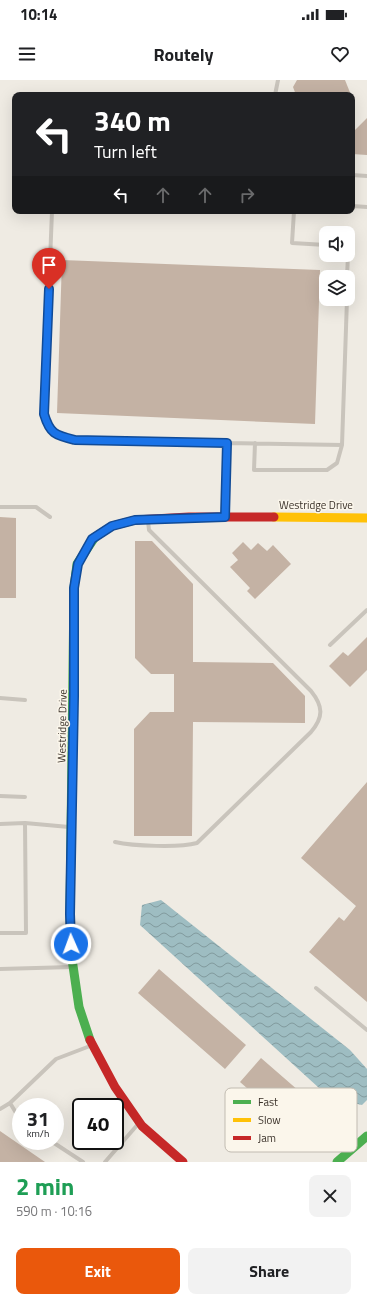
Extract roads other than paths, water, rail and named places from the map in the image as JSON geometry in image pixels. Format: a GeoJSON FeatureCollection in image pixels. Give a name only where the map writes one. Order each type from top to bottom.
{"type":"FeatureCollection","features":[{"type":"Feature","properties":{"kind":"street","name":"Westridge Drive"},"geometry":{"type":"LineString","coordinates":[[183,1162],[140,1122],[115,1087],[92,1045],[79,1007],[73,966],[70,914],[74,588],[78,564],[92,539],[120,524],[135,520],[225,517],[367,518]]}},
{"type":"Feature","properties":{"kind":"street"},"geometry":{"type":"LineString","coordinates":[[357,1144],[367,1136]]}},
{"type":"Feature","properties":{"kind":"street"},"geometry":{"type":"LineString","coordinates":[[336,1162],[348,1152]]}},
{"type":"Feature","properties":{"kind":"lane"},"geometry":{"type":"LineString","coordinates":[[276,92],[278,80]]}},
{"type":"Feature","properties":{"kind":"lane"},"geometry":{"type":"LineString","coordinates":[[355,175],[367,176]]}},
{"type":"Feature","properties":{"kind":"lane"},"geometry":{"type":"LineString","coordinates":[[355,206],[367,208]]}},
{"type":"Feature","properties":{"kind":"lane"},"geometry":{"type":"LineString","coordinates":[[52,214],[44,414],[48,428],[59,436],[75,440],[342,445]]}},
{"type":"Feature","properties":{"kind":"lane"},"geometry":{"type":"LineString","coordinates":[[294,214],[292,243],[319,245]]}},
{"type":"Feature","properties":{"kind":"lane"},"geometry":{"type":"LineString","coordinates":[[255,443],[254,470],[327,470],[337,462],[342,445],[346,306]]}},
{"type":"Feature","properties":{"kind":"lane"},"geometry":{"type":"LineString","coordinates":[[225,517],[227,443]]}},
{"type":"Feature","properties":{"kind":"lane"},"geometry":{"type":"LineString","coordinates":[[0,506],[36,507],[50,518]]}},
{"type":"Feature","properties":{"kind":"lane"},"geometry":{"type":"LineString","coordinates":[[115,842],[126,844],[175,845],[197,843],[311,732],[322,716],[321,707],[311,691],[149,530],[148,519]]}},
{"type":"Feature","properties":{"kind":"lane"},"geometry":{"type":"LineString","coordinates":[[330,644],[367,610]]}},
{"type":"Feature","properties":{"kind":"lane"},"geometry":{"type":"LineString","coordinates":[[0,698],[25,700]]}},
{"type":"Feature","properties":{"kind":"lane"},"geometry":{"type":"LineString","coordinates":[[0,796],[25,797]]}},
{"type":"Feature","properties":{"kind":"lane"},"geometry":{"type":"LineString","coordinates":[[0,824],[72,827]]}},
{"type":"Feature","properties":{"kind":"lane"},"geometry":{"type":"LineString","coordinates":[[0,933],[26,933],[25,824]]}},
{"type":"Feature","properties":{"kind":"lane"},"geometry":{"type":"LineString","coordinates":[[0,969],[73,966]]}},
{"type":"Feature","properties":{"kind":"lane"},"geometry":{"type":"LineString","coordinates":[[316,988],[367,1030]]}},
{"type":"Feature","properties":{"kind":"lane"},"geometry":{"type":"LineString","coordinates":[[0,1109],[10,1103],[56,1059],[92,1045]]}},
{"type":"Feature","properties":{"kind":"lane"},"geometry":{"type":"LineString","coordinates":[[105,1162],[140,1122]]}},
{"type":"Feature","properties":{"kind":"lane"},"geometry":{"type":"LineString","coordinates":[[64,1150],[83,1162]]}},
{"type":"Feature","properties":{"kind":"water"},"geometry":{"type":"Polygon","coordinates":[[[161,900],[350,1050],[367,1069],[367,1100],[362,1105],[357,1104],[357,1088],[319,1088],[140,925],[142,905],[161,900]]]}}]}
